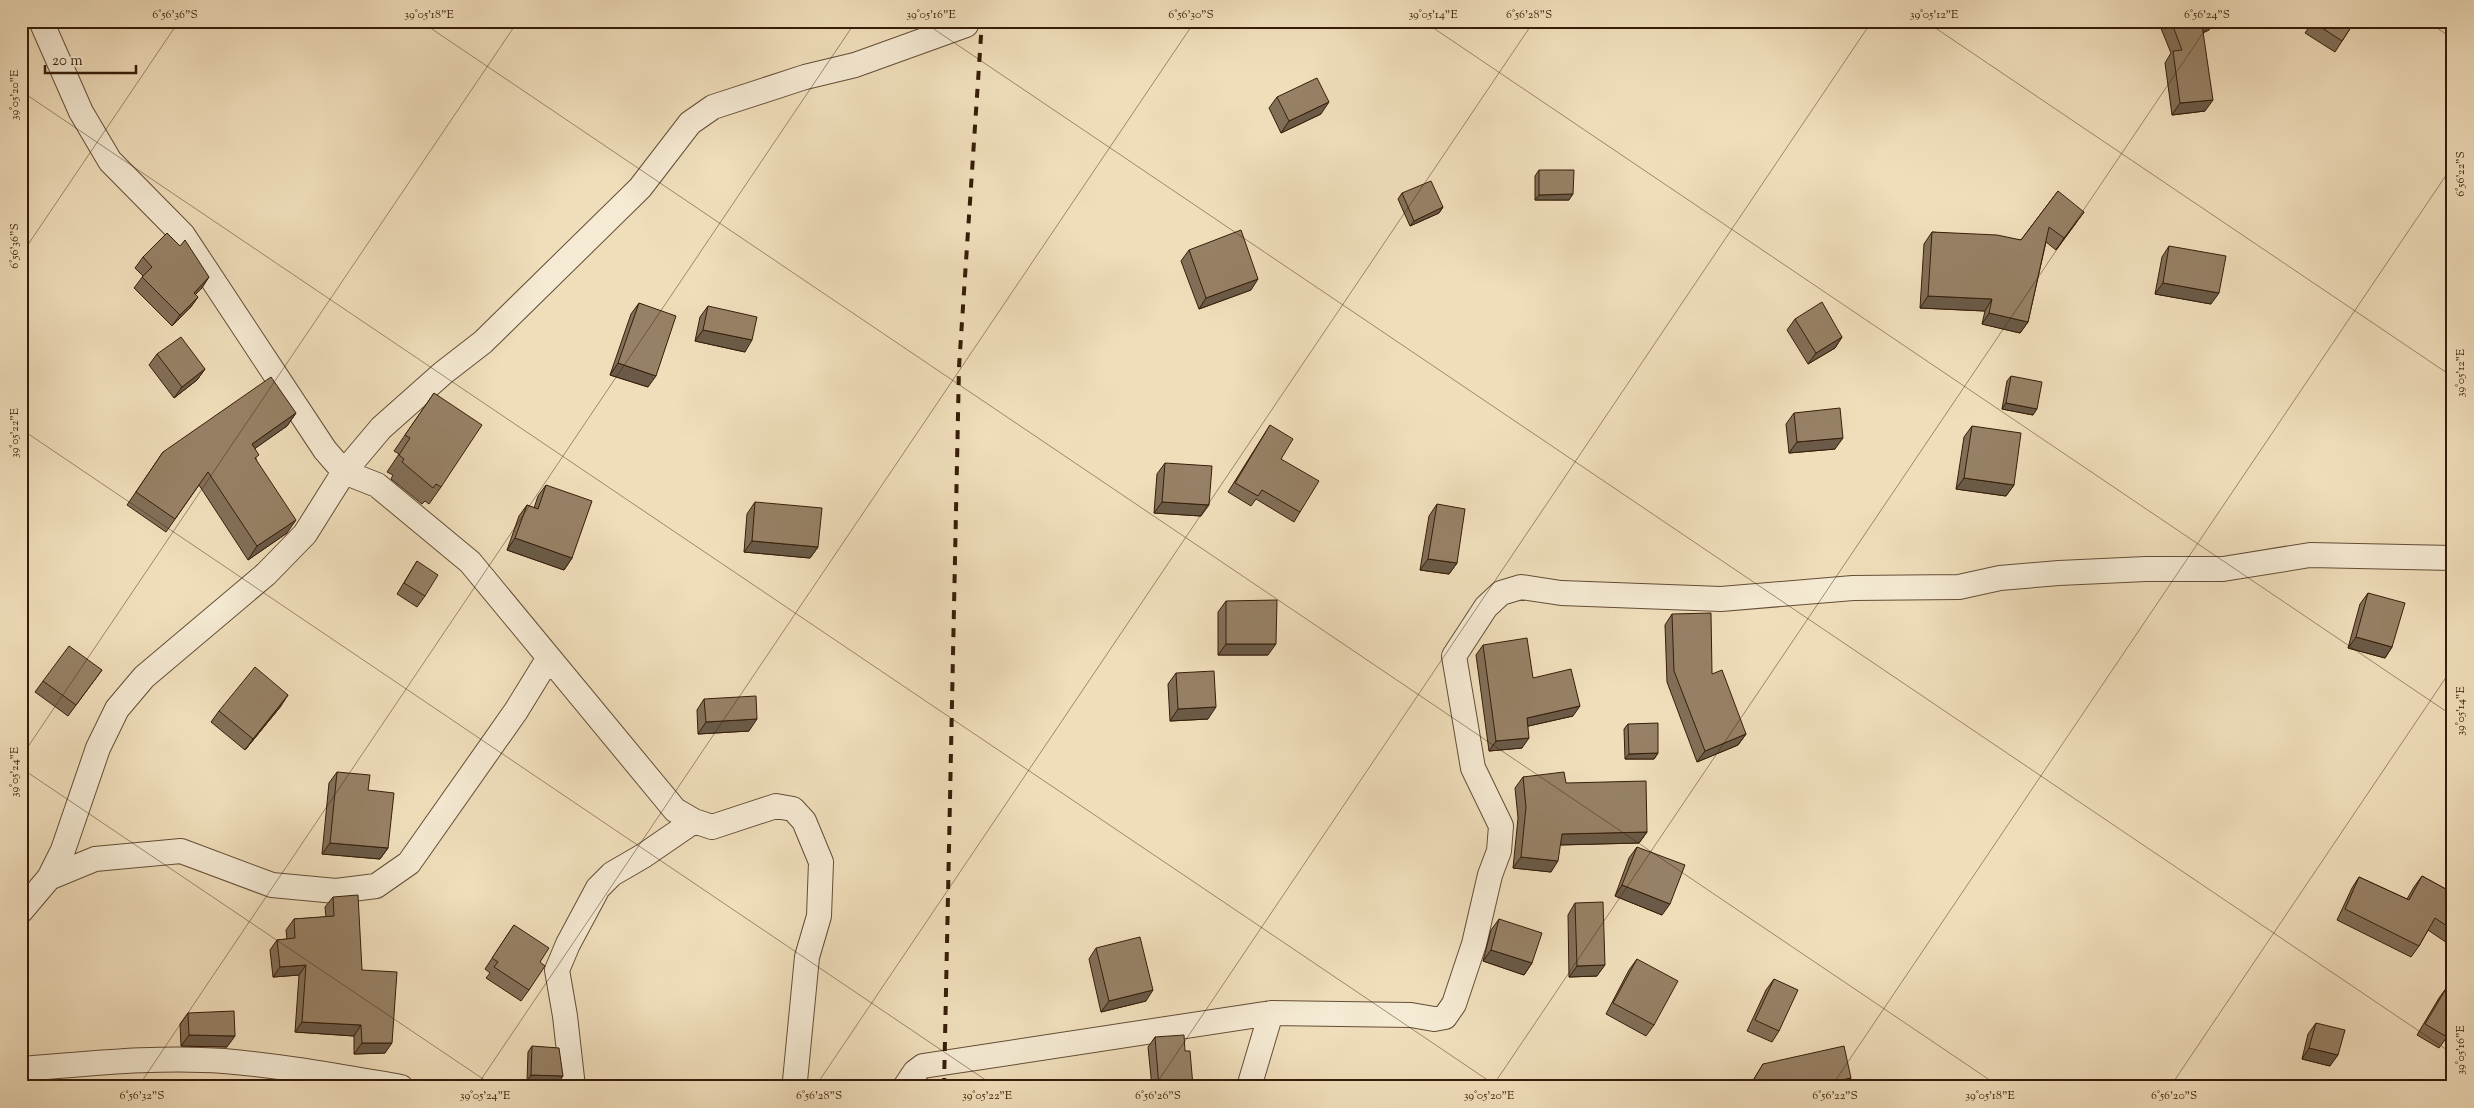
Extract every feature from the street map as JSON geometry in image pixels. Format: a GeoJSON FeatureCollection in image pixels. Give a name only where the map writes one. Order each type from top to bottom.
{"type":"FeatureCollection","features":[{"type":"Feature","properties":{"kind":"street"},"geometry":{"type":"LineString","coordinates":[[41,21],[81,112],[110,161],[183,234],[325,450],[344,472],[377,485],[470,562],[674,810],[694,821],[712,827],[776,806],[793,809],[804,821],[821,862],[819,916],[807,956],[795,1081],[797,1087]]}},
{"type":"Feature","properties":{"kind":"street"},"geometry":{"type":"LineString","coordinates":[[21,911],[49,878],[63,850],[98,748],[117,709],[144,677],[266,574],[305,534],[344,472],[403,406],[483,342],[640,188],[690,123],[713,107],[805,77],[855,64],[966,25]]}},
{"type":"Feature","properties":{"kind":"street"},"geometry":{"type":"LineString","coordinates":[[905,1087],[916,1072],[924,1066],[1271,1013],[1411,1015],[1434,1019],[1445,1017],[1454,1004],[1474,944],[1490,875],[1499,851],[1501,826],[1473,768],[1454,656],[1486,607],[1501,593],[1521,587],[1561,593],[1721,599],[1853,588],[1959,587],[2000,578],[2059,573],[2146,569],[2223,569],[2310,555],[2453,558]]}},
{"type":"Feature","properties":{"kind":"street"},"geometry":{"type":"LineString","coordinates":[[49,878],[95,858],[181,851],[272,884],[336,891],[376,886],[409,863],[516,711],[548,659]]}},
{"type":"Feature","properties":{"kind":"street"},"geometry":{"type":"LineString","coordinates":[[573,1087],[565,1016],[557,970],[568,944],[598,888],[612,874],[644,856],[694,821]]}},
{"type":"Feature","properties":{"kind":"street"},"geometry":{"type":"LineString","coordinates":[[1248,1087],[1271,1013]]}},
{"type":"Feature","properties":{"kind":"street"},"geometry":{"type":"LineString","coordinates":[[21,1069],[162,1060],[222,1061],[272,1066],[401,1087]]}},
{"type":"Feature","properties":{"kind":"building"},"geometry":{"type":"Polygon","coordinates":[[[2171,21],[2212,21],[2202,25],[2213,100],[2180,103],[2173,51],[2182,50],[2171,21]]]}},
{"type":"Feature","properties":{"kind":"building"},"geometry":{"type":"Polygon","coordinates":[[[2314,21],[2355,21],[2342,41],[2314,21]]]}},
{"type":"Feature","properties":{"kind":"building"},"geometry":{"type":"Polygon","coordinates":[[[1317,78],[1329,102],[1289,121],[1277,97],[1317,78]]]}},
{"type":"Feature","properties":{"kind":"building"},"geometry":{"type":"Polygon","coordinates":[[[1539,170],[1574,170],[1573,194],[1539,195],[1539,170]]]}},
{"type":"Feature","properties":{"kind":"building"},"geometry":{"type":"Polygon","coordinates":[[[1431,181],[1443,207],[1414,221],[1402,193],[1431,181]]]}},
{"type":"Feature","properties":{"kind":"building"},"geometry":{"type":"Polygon","coordinates":[[[2058,191],[2084,212],[2064,238],[2049,227],[2028,322],[1989,313],[1992,299],[1928,296],[1932,232],[1997,235],[2021,240],[2058,191]]]}},
{"type":"Feature","properties":{"kind":"building"},"geometry":{"type":"Polygon","coordinates":[[[1241,230],[1258,279],[1206,298],[1189,250],[1241,230]]]}},
{"type":"Feature","properties":{"kind":"building"},"geometry":{"type":"Polygon","coordinates":[[[167,233],[180,246],[185,240],[209,277],[194,293],[198,297],[180,315],[142,277],[152,267],[143,257],[167,233]]]}},
{"type":"Feature","properties":{"kind":"building"},"geometry":{"type":"Polygon","coordinates":[[[2169,246],[2226,256],[2219,293],[2163,283],[2169,246]]]}},
{"type":"Feature","properties":{"kind":"building"},"geometry":{"type":"Polygon","coordinates":[[[1822,302],[1842,337],[1816,353],[1795,319],[1822,302]]]}},
{"type":"Feature","properties":{"kind":"building"},"geometry":{"type":"Polygon","coordinates":[[[639,303],[676,316],[656,376],[618,363],[639,303]]]}},
{"type":"Feature","properties":{"kind":"building"},"geometry":{"type":"Polygon","coordinates":[[[708,306],[757,317],[752,340],[703,330],[708,306]]]}},
{"type":"Feature","properties":{"kind":"building"},"geometry":{"type":"Polygon","coordinates":[[[181,337],[205,369],[182,387],[157,354],[181,337]]]}},
{"type":"Feature","properties":{"kind":"building"},"geometry":{"type":"Polygon","coordinates":[[[2011,376],[2042,382],[2037,409],[2006,403],[2011,376]]]}},
{"type":"Feature","properties":{"kind":"building"},"geometry":{"type":"Polygon","coordinates":[[[271,377],[296,413],[252,444],[259,455],[255,458],[296,520],[257,546],[208,472],[175,519],[136,492],[163,452],[271,377]]]}},
{"type":"Feature","properties":{"kind":"building"},"geometry":{"type":"Polygon","coordinates":[[[434,393],[482,425],[441,487],[436,484],[433,488],[402,462],[404,459],[399,455],[410,438],[405,435],[434,393]]]}},
{"type":"Feature","properties":{"kind":"building"},"geometry":{"type":"Polygon","coordinates":[[[1840,408],[1843,438],[1797,442],[1794,413],[1840,408]]]}},
{"type":"Feature","properties":{"kind":"building"},"geometry":{"type":"Polygon","coordinates":[[[1270,425],[1293,439],[1281,459],[1319,481],[1300,512],[1262,490],[1258,496],[1235,483],[1270,425]]]}},
{"type":"Feature","properties":{"kind":"building"},"geometry":{"type":"Polygon","coordinates":[[[1972,426],[2021,433],[2014,485],[1964,478],[1972,426]]]}},
{"type":"Feature","properties":{"kind":"building"},"geometry":{"type":"Polygon","coordinates":[[[1165,463],[1212,466],[1209,505],[1162,502],[1165,463]]]}},
{"type":"Feature","properties":{"kind":"building"},"geometry":{"type":"Polygon","coordinates":[[[546,485],[592,501],[572,558],[515,538],[527,505],[538,509],[546,485]]]}},
{"type":"Feature","properties":{"kind":"building"},"geometry":{"type":"Polygon","coordinates":[[[755,502],[822,508],[818,547],[752,541],[755,502]]]}},
{"type":"Feature","properties":{"kind":"building"},"geometry":{"type":"Polygon","coordinates":[[[1437,504],[1465,509],[1457,563],[1428,559],[1437,504]]]}},
{"type":"Feature","properties":{"kind":"building"},"geometry":{"type":"Polygon","coordinates":[[[417,561],[438,575],[425,596],[404,583],[417,561]]]}},
{"type":"Feature","properties":{"kind":"building"},"geometry":{"type":"Polygon","coordinates":[[[2368,593],[2405,603],[2392,647],[2356,637],[2368,593]]]}},
{"type":"Feature","properties":{"kind":"building"},"geometry":{"type":"Polygon","coordinates":[[[1277,600],[1276,644],[1226,644],[1226,601],[1277,600]]]}},
{"type":"Feature","properties":{"kind":"building"},"geometry":{"type":"Polygon","coordinates":[[[1711,613],[1712,674],[1722,670],[1746,734],[1705,751],[1674,671],[1672,614],[1711,613]]]}},
{"type":"Feature","properties":{"kind":"building"},"geometry":{"type":"Polygon","coordinates":[[[1527,638],[1533,678],[1571,669],[1580,706],[1527,718],[1529,738],[1496,741],[1483,645],[1527,638]]]}},
{"type":"Feature","properties":{"kind":"building"},"geometry":{"type":"Polygon","coordinates":[[[69,646],[102,670],[76,705],[43,681],[69,646]]]}},
{"type":"Feature","properties":{"kind":"building"},"geometry":{"type":"Polygon","coordinates":[[[255,667],[288,695],[253,739],[219,711],[255,667]]]}},
{"type":"Feature","properties":{"kind":"building"},"geometry":{"type":"Polygon","coordinates":[[[1214,671],[1216,707],[1178,709],[1176,673],[1214,671]]]}},
{"type":"Feature","properties":{"kind":"building"},"geometry":{"type":"Polygon","coordinates":[[[756,696],[757,719],[706,722],[704,699],[756,696]]]}},
{"type":"Feature","properties":{"kind":"building"},"geometry":{"type":"Polygon","coordinates":[[[1658,723],[1658,753],[1629,754],[1628,724],[1658,723]]]}},
{"type":"Feature","properties":{"kind":"building"},"geometry":{"type":"Polygon","coordinates":[[[337,772],[370,775],[368,790],[394,793],[388,848],[330,843],[337,772]]]}},
{"type":"Feature","properties":{"kind":"building"},"geometry":{"type":"Polygon","coordinates":[[[1564,772],[1566,783],[1646,781],[1647,832],[1562,834],[1558,861],[1521,857],[1526,807],[1523,777],[1564,772]]]}},
{"type":"Feature","properties":{"kind":"building"},"geometry":{"type":"Polygon","coordinates":[[[1637,847],[1685,865],[1670,904],[1622,885],[1637,847]]]}},
{"type":"Feature","properties":{"kind":"building"},"geometry":{"type":"Polygon","coordinates":[[[2422,876],[2453,893],[2453,930],[2435,918],[2419,946],[2345,909],[2359,877],[2409,900],[2422,876]]]}},
{"type":"Feature","properties":{"kind":"building"},"geometry":{"type":"Polygon","coordinates":[[[358,895],[362,970],[397,972],[392,1043],[362,1043],[361,1025],[302,1022],[306,965],[280,967],[277,940],[295,938],[294,919],[334,916],[333,897],[358,895]]]}},
{"type":"Feature","properties":{"kind":"building"},"geometry":{"type":"Polygon","coordinates":[[[1603,902],[1605,965],[1577,966],[1575,903],[1603,902]]]}},
{"type":"Feature","properties":{"kind":"building"},"geometry":{"type":"Polygon","coordinates":[[[1499,919],[1542,933],[1532,963],[1491,950],[1499,919]]]}},
{"type":"Feature","properties":{"kind":"building"},"geometry":{"type":"Polygon","coordinates":[[[514,925],[549,948],[540,962],[545,966],[529,990],[494,967],[498,962],[492,958],[514,925]]]}},
{"type":"Feature","properties":{"kind":"building"},"geometry":{"type":"Polygon","coordinates":[[[1140,937],[1153,990],[1109,1001],[1096,948],[1140,937]]]}},
{"type":"Feature","properties":{"kind":"building"},"geometry":{"type":"Polygon","coordinates":[[[1637,959],[1678,981],[1654,1025],[1613,1003],[1637,959]]]}},
{"type":"Feature","properties":{"kind":"building"},"geometry":{"type":"Polygon","coordinates":[[[1774,979],[1798,990],[1779,1031],[1755,1020],[1774,979]]]}},
{"type":"Feature","properties":{"kind":"building"},"geometry":{"type":"Polygon","coordinates":[[[2447,987],[2453,991],[2453,1027],[2447,1037],[2425,1024],[2447,987]]]}},
{"type":"Feature","properties":{"kind":"building"},"geometry":{"type":"Polygon","coordinates":[[[234,1011],[235,1036],[189,1035],[188,1013],[234,1011]]]}},
{"type":"Feature","properties":{"kind":"building"},"geometry":{"type":"Polygon","coordinates":[[[2316,1023],[2345,1030],[2338,1055],[2309,1048],[2316,1023]]]}},
{"type":"Feature","properties":{"kind":"building"},"geometry":{"type":"Polygon","coordinates":[[[1184,1035],[1185,1051],[1190,1051],[1193,1086],[1159,1087],[1155,1037],[1184,1035]]]}},
{"type":"Feature","properties":{"kind":"building"},"geometry":{"type":"Polygon","coordinates":[[[532,1046],[559,1048],[563,1076],[531,1075],[532,1046]]]}},
{"type":"Feature","properties":{"kind":"building"},"geometry":{"type":"Polygon","coordinates":[[[1844,1046],[1851,1078],[1828,1083],[1828,1087],[1756,1087],[1751,1084],[1763,1064],[1844,1046]]]}},
{"type":"Feature","properties":{"kind":"building"},"geometry":{"type":"Polygon","coordinates":[[[314,1080],[350,1084],[349,1087],[313,1087],[314,1080]]]}},
{"type":"Feature","properties":{"kind":"railway"},"geometry":{"type":"LineString","coordinates":[[944,1087],[959,367],[982,21]]}}]}
